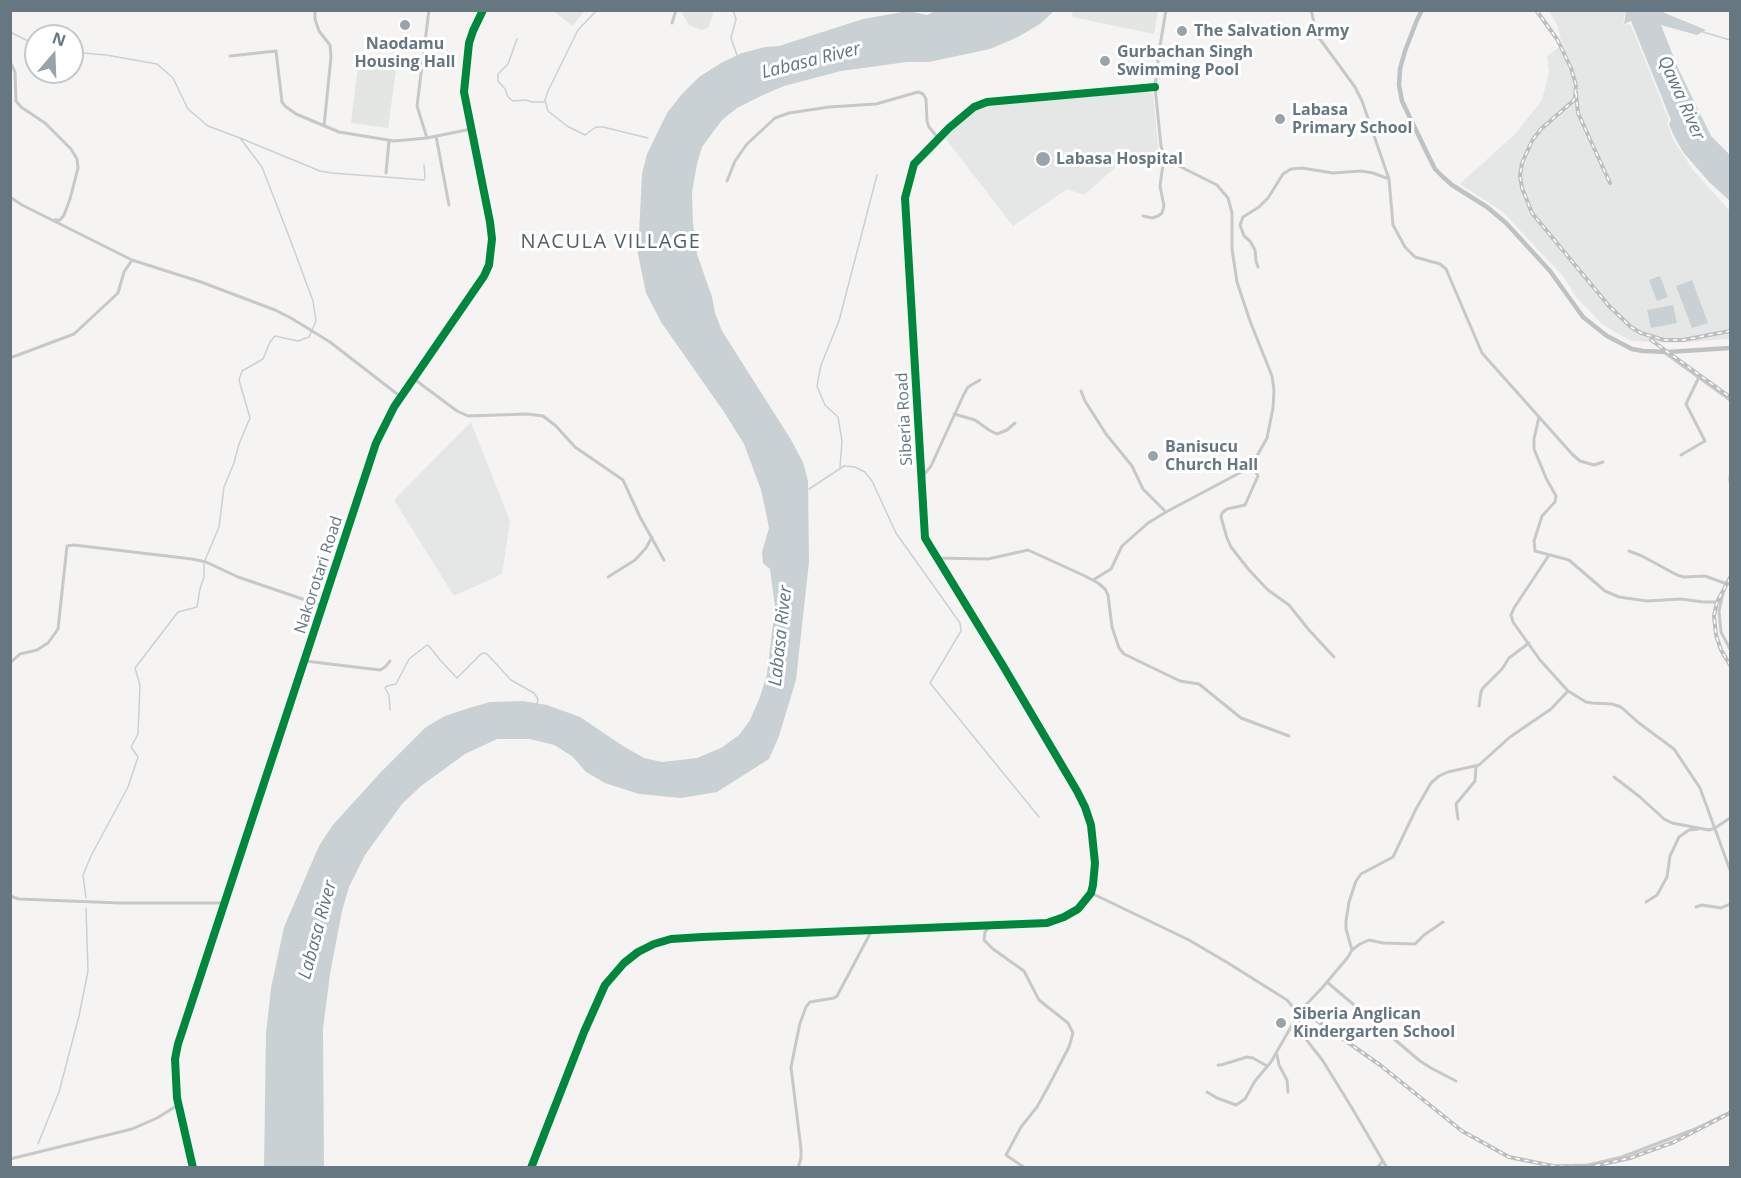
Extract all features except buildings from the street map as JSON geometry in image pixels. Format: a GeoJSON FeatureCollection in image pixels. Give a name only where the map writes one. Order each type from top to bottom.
{"type":"FeatureCollection","features":[{"type":"Feature","properties":{"kind":"street"},"geometry":{"type":"LineString","coordinates":[[315,10],[319,31],[330,45],[331,57],[324,126]]}},
{"type":"Feature","properties":{"kind":"street"},"geometry":{"type":"LineString","coordinates":[[427,138],[417,106],[429,10]]}},
{"type":"Feature","properties":{"kind":"street","name":"Nakorotari Road"},"geometry":{"type":"LineString","coordinates":[[193,1167],[178,1105],[175,1059],[178,1044],[376,443],[401,397],[484,276],[492,253],[490,222],[465,92],[469,43],[483,10]]}},
{"type":"Feature","properties":{"kind":"street"},"geometry":{"type":"LineString","coordinates":[[672,23],[676,10]]}},
{"type":"Feature","properties":{"kind":"street"},"geometry":{"type":"LineString","coordinates":[[1143,216],[1152,218],[1158,216],[1164,207],[1160,186],[1164,157],[1155,87],[1166,10]]}},
{"type":"Feature","properties":{"kind":"street"},"geometry":{"type":"LineString","coordinates":[[1311,10],[1317,35],[1355,87],[1362,101],[1389,178],[1392,220],[1405,247],[1415,257],[1440,264],[1446,269],[1482,354],[1572,454],[1580,461],[1594,465],[1603,462]]}},
{"type":"Feature","properties":{"kind":"street"},"geometry":{"type":"LineString","coordinates":[[1422,10],[1405,51],[1399,85],[1402,101],[1435,168],[1452,185],[1487,207],[1516,234],[1550,271],[1577,310],[1607,336],[1632,349],[1664,352],[1731,348]]}},
{"type":"Feature","properties":{"kind":"street"},"geometry":{"type":"LineString","coordinates":[[230,56],[276,51],[282,102],[285,106],[296,114],[339,132],[389,141],[427,138],[471,129]]}},
{"type":"Feature","properties":{"kind":"street"},"geometry":{"type":"LineString","coordinates":[[10,62],[15,72],[16,101],[52,129],[77,159],[78,168],[64,215],[60,220],[52,220]]}},
{"type":"Feature","properties":{"kind":"street","name":"Siberia Road"},"geometry":{"type":"LineString","coordinates":[[1091,893],[1094,859],[1091,825],[1085,807],[925,538],[905,198],[914,164],[938,138],[975,107],[987,102],[1155,87]]}},
{"type":"Feature","properties":{"kind":"street"},"geometry":{"type":"LineString","coordinates":[[727,181],[735,161],[747,144],[775,118],[789,113],[829,106],[876,104],[918,92],[926,99],[927,121],[938,138]]}},
{"type":"Feature","properties":{"kind":"street"},"geometry":{"type":"LineString","coordinates":[[436,136],[449,205]]}},
{"type":"Feature","properties":{"kind":"street"},"geometry":{"type":"LineString","coordinates":[[386,174],[389,141]]}},
{"type":"Feature","properties":{"kind":"street"},"geometry":{"type":"LineString","coordinates":[[1093,580],[1111,569],[1122,546],[1148,523],[1252,465],[1267,438],[1273,408],[1272,376],[1237,282],[1228,198],[1217,185],[1179,168],[1164,157]]}},
{"type":"Feature","properties":{"kind":"street"},"geometry":{"type":"LineString","coordinates":[[1258,267],[1255,250],[1250,240],[1244,236],[1240,225],[1243,217],[1268,198],[1283,174],[1291,169],[1302,168],[1333,173],[1361,171],[1389,178]]}},
{"type":"Feature","properties":{"kind":"street"},"geometry":{"type":"LineString","coordinates":[[10,197],[132,260],[201,282],[275,310],[310,328],[401,397]]}},
{"type":"Feature","properties":{"kind":"street"},"geometry":{"type":"LineString","coordinates":[[10,358],[74,334],[118,293],[123,272],[132,260]]}},
{"type":"Feature","properties":{"kind":"street"},"geometry":{"type":"LineString","coordinates":[[1664,352],[1731,400]]}},
{"type":"Feature","properties":{"kind":"street"},"geometry":{"type":"LineString","coordinates":[[1681,455],[1705,441],[1686,404],[1699,377]]}},
{"type":"Feature","properties":{"kind":"street"},"geometry":{"type":"LineString","coordinates":[[414,379],[457,411],[468,416],[527,414],[543,416],[556,426],[575,447],[623,480],[664,560]]}},
{"type":"Feature","properties":{"kind":"street"},"geometry":{"type":"LineString","coordinates":[[921,478],[931,466],[968,387],[980,380]]}},
{"type":"Feature","properties":{"kind":"street"},"geometry":{"type":"LineString","coordinates":[[1081,391],[1106,434],[1132,466],[1143,489],[1166,512]]}},
{"type":"Feature","properties":{"kind":"street"},"geometry":{"type":"LineString","coordinates":[[954,414],[975,420],[997,434],[1015,423]]}},
{"type":"Feature","properties":{"kind":"street"},"geometry":{"type":"LineString","coordinates":[[1539,417],[1534,449],[1556,496],[1555,502],[1542,516],[1534,546],[1537,552],[1569,560],[1605,591],[1618,597],[1647,601],[1681,599],[1720,602]]}},
{"type":"Feature","properties":{"kind":"street"},"geometry":{"type":"LineString","coordinates":[[1252,465],[1257,476],[1245,505],[1227,509],[1222,513],[1221,518],[1227,538],[1231,547],[1249,570],[1268,590],[1289,604],[1334,657]]}},
{"type":"Feature","properties":{"kind":"street"},"geometry":{"type":"LineString","coordinates":[[1731,476],[1731,482]]}},
{"type":"Feature","properties":{"kind":"street"},"geometry":{"type":"LineString","coordinates":[[608,577],[635,560],[652,537]]}},
{"type":"Feature","properties":{"kind":"street"},"geometry":{"type":"LineString","coordinates":[[10,663],[20,654],[37,650],[48,643],[58,629],[67,546],[192,558],[238,577],[323,606]]}},
{"type":"Feature","properties":{"kind":"street"},"geometry":{"type":"LineString","coordinates":[[935,558],[988,559],[1028,550],[1093,580],[1105,589],[1108,595],[1112,627],[1119,648],[1124,654],[1180,681],[1199,684],[1241,718],[1289,736]]}},
{"type":"Feature","properties":{"kind":"street"},"geometry":{"type":"LineString","coordinates":[[1629,551],[1684,578],[1705,576],[1727,584]]}},
{"type":"Feature","properties":{"kind":"street"},"geometry":{"type":"LineString","coordinates":[[1549,555],[1514,608],[1511,615],[1513,622],[1540,660],[1568,691],[1586,702],[1621,706],[1670,744],[1700,788],[1731,870]]}},
{"type":"Feature","properties":{"kind":"street"},"geometry":{"type":"LineString","coordinates":[[1731,576],[1720,602],[1722,632],[1731,649]]}},
{"type":"Feature","properties":{"kind":"street"},"geometry":{"type":"LineString","coordinates":[[1479,706],[1483,688],[1502,669],[1509,658],[1529,643]]}},
{"type":"Feature","properties":{"kind":"street"},"geometry":{"type":"LineString","coordinates":[[305,661],[380,670],[385,668],[390,661]]}},
{"type":"Feature","properties":{"kind":"street"},"geometry":{"type":"LineString","coordinates":[[1352,950],[1346,921],[1356,881],[1361,874],[1393,857],[1416,808],[1431,783],[1438,776],[1476,766],[1485,761],[1510,737],[1551,709],[1568,691]]}},
{"type":"Feature","properties":{"kind":"street"},"geometry":{"type":"LineString","coordinates":[[1458,819],[1457,801],[1475,781],[1476,766]]}},
{"type":"Feature","properties":{"kind":"street"},"geometry":{"type":"LineString","coordinates":[[1614,777],[1664,819],[1672,823],[1703,829]]}},
{"type":"Feature","properties":{"kind":"street"},"geometry":{"type":"LineString","coordinates":[[1646,902],[1657,895],[1667,877],[1670,856],[1683,833],[1689,830],[1716,828],[1731,818]]}},
{"type":"Feature","properties":{"kind":"street"},"geometry":{"type":"LineString","coordinates":[[531,1167],[605,985],[624,963],[638,952],[654,944],[681,938],[779,932],[1055,921],[1078,909],[1091,893],[1189,940],[1287,1000],[1298,1013],[1302,1034],[1329,1070],[1387,1167]]}},
{"type":"Feature","properties":{"kind":"street"},"geometry":{"type":"LineString","coordinates":[[10,897],[120,903],[225,903]]}},
{"type":"Feature","properties":{"kind":"street"},"geometry":{"type":"LineString","coordinates":[[1696,907],[1721,908],[1731,904]]}},
{"type":"Feature","properties":{"kind":"street"},"geometry":{"type":"LineString","coordinates":[[1298,1013],[1352,950],[1360,944],[1370,940],[1383,943],[1415,944],[1424,934],[1443,921]]}},
{"type":"Feature","properties":{"kind":"street"},"geometry":{"type":"LineString","coordinates":[[992,925],[985,932],[984,940],[1024,971],[1039,1000],[1068,1023],[1073,1033],[1069,1047],[1047,1089],[1037,1107],[1021,1127],[1006,1155],[1025,1167]]}},
{"type":"Feature","properties":{"kind":"street"},"geometry":{"type":"LineString","coordinates":[[798,1167],[801,1149],[791,1067],[800,1023],[810,1002],[837,996],[872,930]]}},
{"type":"Feature","properties":{"kind":"street"},"geometry":{"type":"LineString","coordinates":[[1327,981],[1420,1061],[1456,1081]]}},
{"type":"Feature","properties":{"kind":"street"},"geometry":{"type":"LineString","coordinates":[[1207,1092],[1231,1104],[1239,1104],[1248,1096],[1255,1081],[1276,1054],[1292,1024],[1299,1018]]}},
{"type":"Feature","properties":{"kind":"street"},"geometry":{"type":"LineString","coordinates":[[1276,1054],[1287,1080],[1288,1092]]}},
{"type":"Feature","properties":{"kind":"street"},"geometry":{"type":"LineString","coordinates":[[1218,1065],[1247,1057],[1267,1066]]}},
{"type":"Feature","properties":{"kind":"street"},"geometry":{"type":"LineString","coordinates":[[10,1159],[132,1129],[148,1123],[178,1105]]}},
{"type":"Feature","properties":{"kind":"street"},"geometry":{"type":"LineString","coordinates":[[1551,1167],[1588,1165],[1622,1157],[1731,1112]]}},
{"type":"Feature","properties":{"kind":"street"},"geometry":{"type":"LineString","coordinates":[[1377,1167],[1383,1161]]}},
{"type":"Feature","properties":{"kind":"shaded area"},"geometry":{"type":"Polygon","coordinates":[[[1073,10],[1158,11],[1154,34],[1072,17],[1073,10]]]}},
{"type":"Feature","properties":{"kind":"shaded area"},"geometry":{"type":"Polygon","coordinates":[[[1620,10],[1625,12],[1623,25],[1630,24],[1639,45],[1669,120],[1667,123],[1673,139],[1693,170],[1730,211],[1730,339],[1674,343],[1631,341],[1603,325],[1576,297],[1563,276],[1503,212],[1460,184],[1516,133],[1542,100],[1549,72],[1547,56],[1562,45],[1558,27],[1549,11],[1620,10]]]}},
{"type":"Feature","properties":{"kind":"shaded area"},"geometry":{"type":"Polygon","coordinates":[[[553,11],[584,11],[573,26],[553,11]]]}},
{"type":"Feature","properties":{"kind":"shaded area"},"geometry":{"type":"Polygon","coordinates":[[[681,11],[714,11],[708,28],[701,30],[689,25],[681,11]]]}},
{"type":"Feature","properties":{"kind":"shaded area"},"geometry":{"type":"Polygon","coordinates":[[[358,65],[396,70],[388,128],[351,123],[358,65]]]}},
{"type":"Feature","properties":{"kind":"shaded area","name":"Labasa Hospital"},"geometry":{"type":"Polygon","coordinates":[[[1146,90],[1153,94],[1159,156],[1133,152],[1084,195],[1067,189],[1013,226],[945,138],[972,112],[987,105],[1146,90]]]}},
{"type":"Feature","properties":{"kind":"shaded area"},"geometry":{"type":"Polygon","coordinates":[[[471,422],[510,521],[502,574],[454,596],[394,500],[471,422]]]}},
{"type":"Feature","properties":{"kind":"water","name":"Labasa River"},"geometry":{"type":"Polygon","coordinates":[[[938,10],[1054,11],[1040,24],[990,49],[929,62],[907,62],[841,71],[784,86],[763,95],[737,108],[722,120],[702,147],[697,164],[692,192],[693,223],[697,254],[715,313],[722,331],[790,438],[803,462],[808,481],[809,562],[796,680],[779,736],[769,759],[717,792],[681,798],[639,794],[605,783],[586,772],[572,756],[554,745],[530,739],[497,739],[465,754],[421,786],[402,804],[365,855],[349,887],[342,911],[330,974],[323,1029],[324,1167],[264,1167],[266,1034],[271,988],[284,927],[319,846],[332,826],[426,727],[445,716],[490,702],[523,701],[547,705],[580,717],[644,758],[662,762],[697,758],[721,748],[739,735],[750,720],[767,674],[775,607],[770,569],[763,563],[762,552],[769,528],[761,490],[744,444],[661,322],[646,293],[638,254],[642,174],[647,154],[667,113],[681,95],[699,77],[721,63],[742,53],[779,46],[863,19],[908,11],[927,15],[938,10]]]}},
{"type":"Feature","properties":{"kind":"water","name":"Qawa River"},"geometry":{"type":"Polygon","coordinates":[[[1626,11],[1660,11],[1706,30],[1697,35],[1661,25],[1678,68],[1711,136],[1730,155],[1730,201],[1709,182],[1683,152],[1673,134],[1669,124],[1671,120],[1631,21],[1624,24],[1626,11]]]}},
{"type":"Feature","properties":{"kind":"water"},"geometry":{"type":"Polygon","coordinates":[[[1660,276],[1668,297],[1657,301],[1649,280],[1660,276]]]}},
{"type":"Feature","properties":{"kind":"water"},"geometry":{"type":"Polygon","coordinates":[[[1692,280],[1708,323],[1692,328],[1676,286],[1692,280]]]}},
{"type":"Feature","properties":{"kind":"water"},"geometry":{"type":"Polygon","coordinates":[[[1673,305],[1677,323],[1651,328],[1647,310],[1673,305]]]}},
{"type":"Feature","properties":{"kind":"waterway"},"geometry":{"type":"LineString","coordinates":[[597,10],[578,30],[548,91],[545,100],[548,111],[567,126],[585,135],[596,127],[603,127],[648,138]]}},
{"type":"Feature","properties":{"kind":"waterway"},"geometry":{"type":"LineString","coordinates":[[733,10],[736,19],[731,38],[737,55]]}},
{"type":"Feature","properties":{"kind":"waterway"},"geometry":{"type":"LineString","coordinates":[[10,32],[24,39]]}},
{"type":"Feature","properties":{"kind":"waterway"},"geometry":{"type":"LineString","coordinates":[[1703,32],[1730,40]]}},
{"type":"Feature","properties":{"kind":"waterway"},"geometry":{"type":"LineString","coordinates":[[517,39],[508,64],[498,74],[498,81],[513,101],[545,102]]}},
{"type":"Feature","properties":{"kind":"waterway"},"geometry":{"type":"LineString","coordinates":[[84,53],[157,64],[173,78],[188,109],[208,126],[240,138],[262,167],[313,301],[316,321],[309,337],[298,341],[275,336],[263,359],[242,371],[239,380],[250,418],[224,487],[219,527],[205,560]]}},
{"type":"Feature","properties":{"kind":"waterway"},"geometry":{"type":"LineString","coordinates":[[240,138],[320,171],[332,173],[424,180],[424,165]]}},
{"type":"Feature","properties":{"kind":"waterway"},"geometry":{"type":"LineString","coordinates":[[840,467],[842,441],[838,417],[825,405],[817,386],[821,365],[839,321],[877,175]]}},
{"type":"Feature","properties":{"kind":"waterway"},"geometry":{"type":"LineString","coordinates":[[809,489],[844,466],[855,467],[865,472],[872,481],[896,533],[960,623],[961,631],[930,683],[1039,817]]}},
{"type":"Feature","properties":{"kind":"waterway"},"geometry":{"type":"LineString","coordinates":[[86,898],[83,875],[128,787],[138,757],[131,747],[138,734],[140,685],[135,668],[178,612],[197,607],[204,577],[204,564]]}},
{"type":"Feature","properties":{"kind":"waterway"},"geometry":{"type":"LineString","coordinates":[[390,710],[389,695],[385,688],[396,684],[409,659],[427,645],[457,678],[481,654],[487,654],[511,680],[534,693],[538,699],[537,704]]}},
{"type":"Feature","properties":{"kind":"waterway"},"geometry":{"type":"LineString","coordinates":[[38,1144],[59,1092],[79,1016],[88,971],[86,908]]}},
{"type":"Feature","properties":{"kind":"railway"},"geometry":{"type":"LineString","coordinates":[[1536,10],[1557,39],[1571,68],[1576,85],[1575,98],[1541,129],[1532,141],[1522,163],[1520,176],[1522,188],[1532,213],[1609,306],[1631,327],[1641,333],[1664,340],[1683,340],[1730,331]]}},
{"type":"Feature","properties":{"kind":"railway"},"geometry":{"type":"LineString","coordinates":[[1576,93],[1578,113],[1610,183]]}},
{"type":"Feature","properties":{"kind":"railway"},"geometry":{"type":"LineString","coordinates":[[1651,340],[1730,397]]}},
{"type":"Feature","properties":{"kind":"railway"},"geometry":{"type":"LineString","coordinates":[[1730,578],[1717,602],[1714,616],[1716,635],[1721,650],[1730,665]]}},
{"type":"Feature","properties":{"kind":"railway"},"geometry":{"type":"LineString","coordinates":[[1302,1010],[1380,1065],[1462,1131],[1509,1157],[1553,1166],[1590,1167],[1630,1158],[1674,1142],[1730,1113]]}},
{"type":"Feature","properties":{"kind":"cycle path"},"geometry":{"type":"LineString","coordinates":[[193,1168],[177,1098],[175,1059],[178,1044],[376,443],[394,407],[484,276],[489,265],[492,239],[490,222],[464,92],[469,43],[483,10]]}},
{"type":"Feature","properties":{"kind":"cycle path"},"geometry":{"type":"LineString","coordinates":[[531,1168],[584,1032],[605,985],[624,963],[638,952],[654,944],[671,939],[702,937],[1047,923],[1078,909],[1091,893],[1095,863],[1091,825],[1085,807],[925,538],[905,198],[914,164],[949,128],[974,107],[987,102],[1155,87]]}},
{"type":"Feature","properties":{"kind":"place","name":"Naodamu Housing Hall"},"geometry":{"type":"Point","coordinates":[405,25]}},
{"type":"Feature","properties":{"kind":"place","name":"The Salvation Army"},"geometry":{"type":"Point","coordinates":[1182,31]}},
{"type":"Feature","properties":{"kind":"place","name":"Gurbachan Singh Swimming Pool"},"geometry":{"type":"Point","coordinates":[1105,61]}},
{"type":"Feature","properties":{"kind":"place","name":"Labasa Primary School"},"geometry":{"type":"Point","coordinates":[1280,119]}},
{"type":"Feature","properties":{"kind":"place","name":"Labasa Hospital"},"geometry":{"type":"Point","coordinates":[1043,159]}},
{"type":"Feature","properties":{"kind":"place","name":"Banisucu Church Hall"},"geometry":{"type":"Point","coordinates":[1153,456]}},
{"type":"Feature","properties":{"kind":"place","name":"Siberia Anglican Kindergarten School"},"geometry":{"type":"Point","coordinates":[1281,1023]}},
{"type":"Feature","properties":{"kind":"district","name":"NACULA VILLAGE"},"geometry":{"type":"Point","coordinates":[611,242]}}]}
